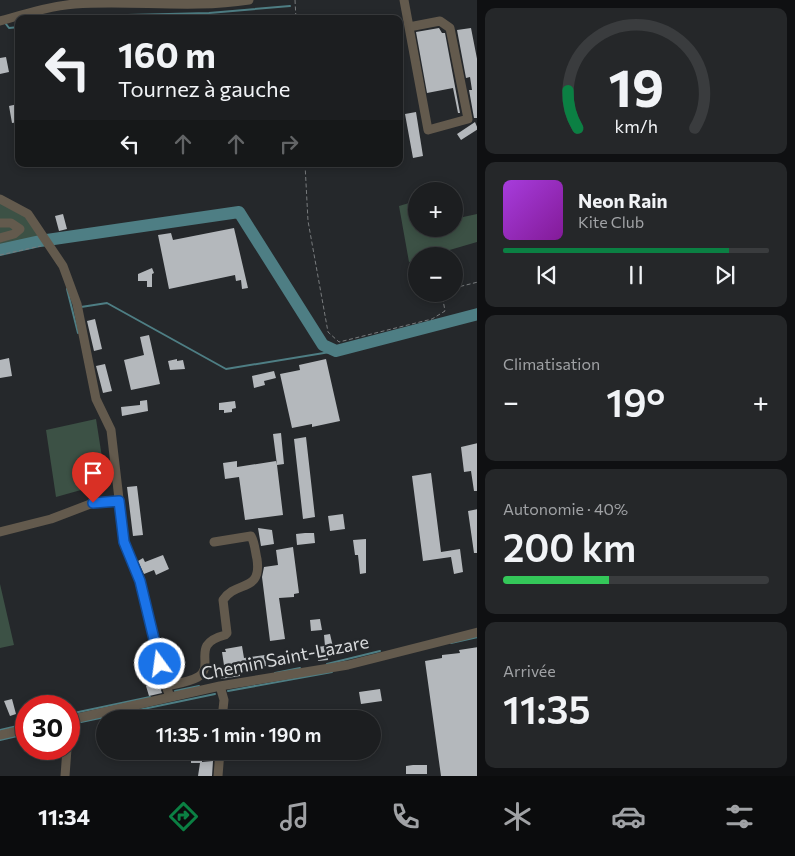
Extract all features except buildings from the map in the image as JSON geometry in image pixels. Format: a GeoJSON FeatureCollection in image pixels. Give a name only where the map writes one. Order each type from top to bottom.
{"type":"FeatureCollection","features":[{"type":"Feature","properties":{"kind":"street"},"geometry":{"type":"LineString","coordinates":[[23,15],[76,4],[185,5],[249,0]]}},
{"type":"Feature","properties":{"kind":"street"},"geometry":{"type":"LineString","coordinates":[[404,0],[428,130],[468,119],[450,28],[440,21],[409,27]]}},
{"type":"Feature","properties":{"kind":"street"},"geometry":{"type":"LineString","coordinates":[[0,21],[15,17]]}},
{"type":"Feature","properties":{"kind":"street"},"geometry":{"type":"LineString","coordinates":[[0,198],[28,214],[44,236],[63,266],[77,304],[96,399],[111,430],[124,542],[140,581],[170,697]]}},
{"type":"Feature","properties":{"kind":"street"},"geometry":{"type":"LineString","coordinates":[[0,223],[12,223],[20,229],[14,234],[0,238]]}},
{"type":"Feature","properties":{"kind":"street"},"geometry":{"type":"LineString","coordinates":[[0,532],[52,519],[93,503],[119,501]]}},
{"type":"Feature","properties":{"kind":"street"},"geometry":{"type":"LineString","coordinates":[[167,686],[198,677],[203,672],[207,645],[211,639],[226,635],[227,633],[223,600],[230,593],[253,581],[257,575],[258,569],[251,536],[214,542]]}},
{"type":"Feature","properties":{"kind":"street","name":"Chemin Saint-Lazare"},"geometry":{"type":"LineString","coordinates":[[80,717],[220,686],[348,665],[477,632]]}},
{"type":"Feature","properties":{"kind":"street"},"geometry":{"type":"LineString","coordinates":[[220,686],[224,700],[223,710]]}},
{"type":"Feature","properties":{"kind":"street"},"geometry":{"type":"LineString","coordinates":[[0,735],[15,732]]}},
{"type":"Feature","properties":{"kind":"street"},"geometry":{"type":"LineString","coordinates":[[65,776],[66,760]]}},
{"type":"Feature","properties":{"kind":"street"},"geometry":{"type":"LineString","coordinates":[[218,776],[219,760]]}},
{"type":"Feature","properties":{"kind":"path"},"geometry":{"type":"LineString","coordinates":[[295,0],[296,15]]}},
{"type":"Feature","properties":{"kind":"path"},"geometry":{"type":"LineString","coordinates":[[305,167],[308,221],[328,332],[339,342],[432,319],[446,311],[444,302]]}},
{"type":"Feature","properties":{"kind":"path"},"geometry":{"type":"LineString","coordinates":[[0,255],[49,244]]}},
{"type":"Feature","properties":{"kind":"path"},"geometry":{"type":"LineString","coordinates":[[463,286],[477,282]]}},
{"type":"Feature","properties":{"kind":"green space"},"geometry":{"type":"Polygon","coordinates":[[[0,202],[24,215],[38,237],[0,246],[0,202]]]}},
{"type":"Feature","properties":{"kind":"green space"},"geometry":{"type":"Polygon","coordinates":[[[408,203],[408,237],[463,237],[463,217],[477,214],[477,242],[460,247],[408,247],[408,256],[399,206],[408,203]]]}},
{"type":"Feature","properties":{"kind":"green space"},"geometry":{"type":"Polygon","coordinates":[[[96,419],[106,483],[56,497],[46,430],[96,419]]]}},
{"type":"Feature","properties":{"kind":"green space"},"geometry":{"type":"Polygon","coordinates":[[[0,584],[14,645],[0,648],[0,584]]]}},
{"type":"Feature","properties":{"kind":"waterway"},"geometry":{"type":"LineString","coordinates":[[128,15],[209,13],[290,6]]}},
{"type":"Feature","properties":{"kind":"waterway"},"geometry":{"type":"LineString","coordinates":[[6,24],[9,28],[15,27]]}},
{"type":"Feature","properties":{"kind":"waterway"},"geometry":{"type":"LineString","coordinates":[[0,250],[40,241],[239,212],[323,345],[336,351],[477,314]]}},
{"type":"Feature","properties":{"kind":"waterway"},"geometry":{"type":"LineString","coordinates":[[67,289],[78,333]]}},
{"type":"Feature","properties":{"kind":"waterway"},"geometry":{"type":"LineString","coordinates":[[81,307],[107,303],[226,369],[336,351]]}},
{"type":"Feature","properties":{"kind":"waterway"},"geometry":{"type":"LineString","coordinates":[[451,643],[477,637]]}},
{"type":"Feature","properties":{"kind":"waterway"},"geometry":{"type":"LineString","coordinates":[[327,664],[380,651]]}},
{"type":"Feature","properties":{"kind":"waterway"},"geometry":{"type":"LineString","coordinates":[[275,673],[300,668]]}},
{"type":"Feature","properties":{"kind":"waterway"},"geometry":{"type":"LineString","coordinates":[[228,691],[332,672]]}},
{"type":"Feature","properties":{"kind":"waterway"},"geometry":{"type":"LineString","coordinates":[[175,691],[199,686]]}},
{"type":"Feature","properties":{"kind":"waterway"},"geometry":{"type":"LineString","coordinates":[[81,722],[215,694]]}},
{"type":"Feature","properties":{"kind":"waterway"},"geometry":{"type":"LineString","coordinates":[[80,712],[150,697]]}},
{"type":"Feature","properties":{"kind":"waterway"},"geometry":{"type":"LineString","coordinates":[[0,730],[15,727]]}},
{"type":"Feature","properties":{"kind":"waterway"},"geometry":{"type":"LineString","coordinates":[[0,740],[15,737]]}},
{"type":"Feature","properties":{"kind":"route"},"geometry":{"type":"LineString","coordinates":[[93,503],[119,501],[124,542],[140,581],[160,664]]}}]}
